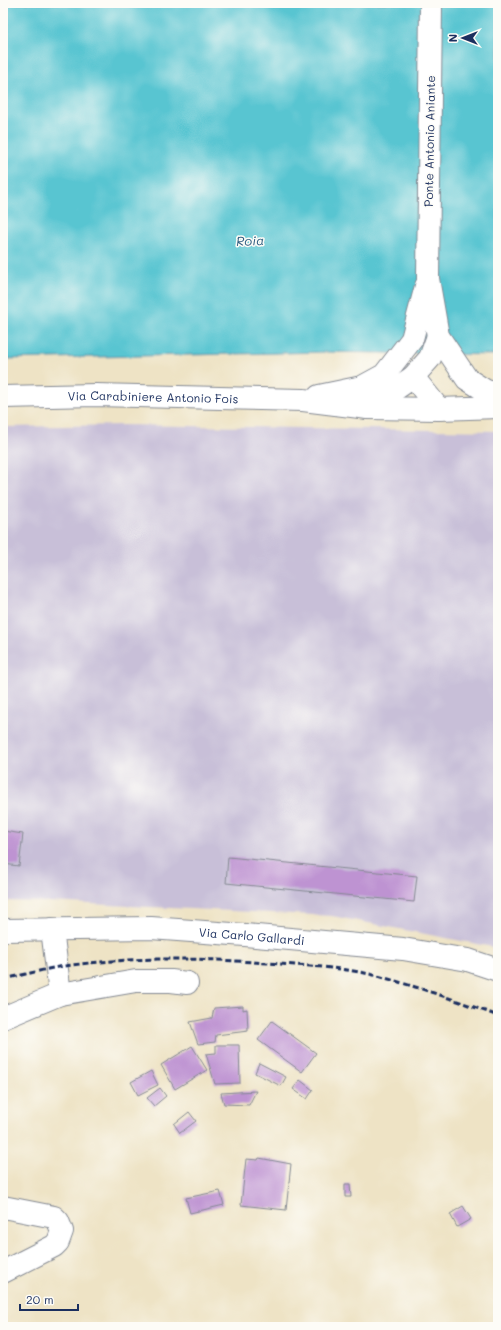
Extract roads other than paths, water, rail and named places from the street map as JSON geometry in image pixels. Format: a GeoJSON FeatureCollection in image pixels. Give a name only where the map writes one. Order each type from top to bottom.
{"type":"FeatureCollection","features":[{"type":"Feature","properties":{"kind":"street","name":"Ponte Antonio Aniante"},"geometry":{"type":"LineString","coordinates":[[431,3],[428,279],[438,336],[467,379],[486,391],[498,394]]}},
{"type":"Feature","properties":{"kind":"street","name":"Ponte Antonio Aniante"},"geometry":{"type":"LineString","coordinates":[[412,377],[412,339],[428,279]]}},
{"type":"Feature","properties":{"kind":"street","name":"Ponte Antonio Aniante"},"geometry":{"type":"LineString","coordinates":[[412,377],[430,358],[438,336]]}},
{"type":"Feature","properties":{"kind":"street","name":"Ponte Antonio Aniante"},"geometry":{"type":"LineString","coordinates":[[303,400],[362,387],[384,374],[412,339]]}},
{"type":"Feature","properties":{"kind":"street"},"geometry":{"type":"LineString","coordinates":[[368,408],[412,377],[439,409]]}},
{"type":"Feature","properties":{"kind":"street","name":"Via Carabiniere Antonio Fois"},"geometry":{"type":"LineString","coordinates":[[3,397],[96,395],[303,400]]}},
{"type":"Feature","properties":{"kind":"street"},"geometry":{"type":"LineString","coordinates":[[303,400],[368,408],[439,409],[498,407]]}},
{"type":"Feature","properties":{"kind":"street","name":"Via Carlo Gallardi"},"geometry":{"type":"LineString","coordinates":[[3,930],[151,928],[402,949],[468,960],[498,970]]}},
{"type":"Feature","properties":{"kind":"street"},"geometry":{"type":"LineString","coordinates":[[52,929],[60,994]]}},
{"type":"Feature","properties":{"kind":"street"},"geometry":{"type":"LineString","coordinates":[[3,1018],[60,994],[136,981],[172,981],[187,983]]}},
{"type":"Feature","properties":{"kind":"street"},"geometry":{"type":"LineString","coordinates":[[3,1207],[54,1218],[58,1221],[62,1231],[58,1242],[54,1246],[3,1272]]}},
{"type":"Feature","properties":{"kind":"water","name":"Roia"},"geometry":{"type":"Polygon","coordinates":[[[3,3],[498,3],[498,355],[326,352],[3,359],[3,3]]]}},
{"type":"Feature","properties":{"kind":"railway"},"geometry":{"type":"LineString","coordinates":[[3,979],[65,966],[92,963],[145,959],[226,960],[341,969],[366,973],[438,994],[498,1016]]}}]}
